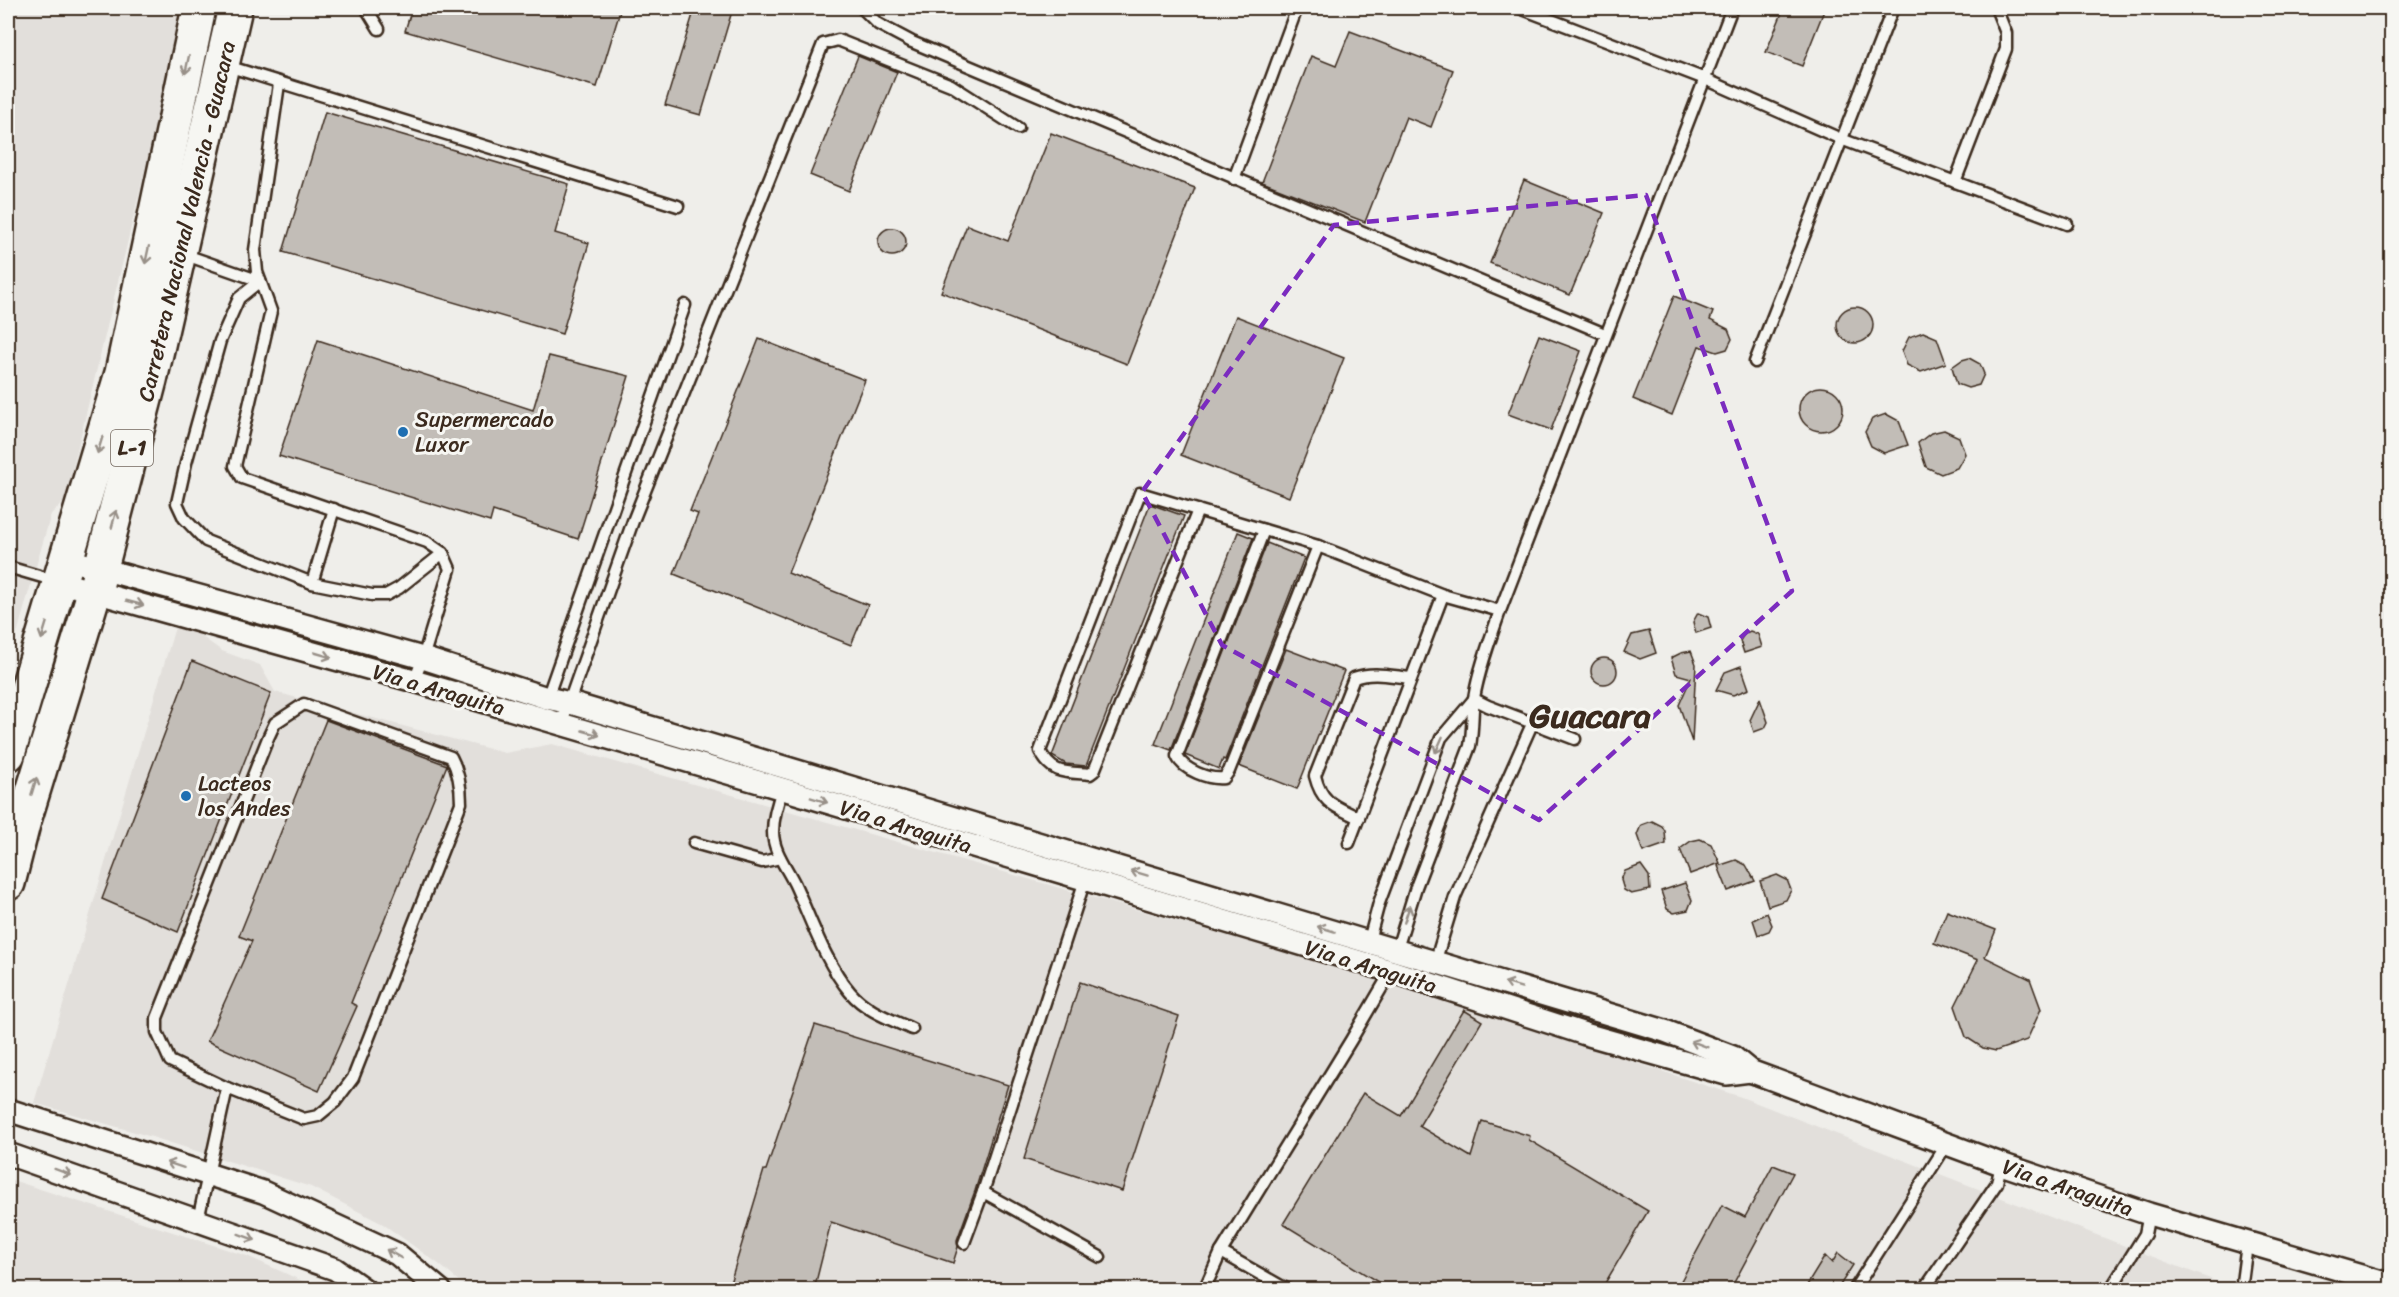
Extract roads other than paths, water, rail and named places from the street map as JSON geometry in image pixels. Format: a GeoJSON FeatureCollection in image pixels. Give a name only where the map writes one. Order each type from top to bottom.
{"type":"FeatureCollection","features":[{"type":"Feature","properties":{"kind":"main road","name":"Carretera Nacional Valencia - Guacara"},"geometry":{"type":"LineString","coordinates":[[8,754],[122,374],[199,8]]}},
{"type":"Feature","properties":{"kind":"main road","name":"Carretera Nacional Valencia - Guacara"},"geometry":{"type":"LineString","coordinates":[[8,883],[22,824],[98,580],[180,253],[235,8]]}},
{"type":"Feature","properties":{"kind":"street","name":"Via a Araguita"},"geometry":{"type":"LineString","coordinates":[[62,571],[423,658],[547,698],[792,768],[1363,964],[1394,961],[1435,962],[1665,1031],[1733,1057],[1750,1071],[2001,1164],[2149,1214],[2391,1285]]}},
{"type":"Feature","properties":{"kind":"street","name":"Via a Araguita"},"geometry":{"type":"LineString","coordinates":[[98,580],[414,681],[783,789],[1368,942],[1430,984],[1585,1034],[1726,1074],[1750,1071]]}},
{"type":"Feature","properties":{"kind":"street"},"geometry":{"type":"LineString","coordinates":[[8,1110],[263,1192],[398,1254],[440,1290]]}},
{"type":"Feature","properties":{"kind":"street"},"geometry":{"type":"LineString","coordinates":[[8,1154],[335,1269],[365,1290]]}},
{"type":"Feature","properties":{"kind":"lane"},"geometry":{"type":"LineString","coordinates":[[366,8],[379,29]]}},
{"type":"Feature","properties":{"kind":"lane"},"geometry":{"type":"LineString","coordinates":[[862,8],[878,24],[912,42],[1605,334]]}},
{"type":"Feature","properties":{"kind":"lane"},"geometry":{"type":"LineString","coordinates":[[1234,179],[1297,8]]}},
{"type":"Feature","properties":{"kind":"lane"},"geometry":{"type":"LineString","coordinates":[[1520,8],[1705,79],[1841,139],[2067,224]]}},
{"type":"Feature","properties":{"kind":"lane"},"geometry":{"type":"LineString","coordinates":[[1204,1290],[1221,1252],[1394,961],[1416,887],[1470,746],[1474,726],[1474,699],[1500,611],[1732,8]]}},
{"type":"Feature","properties":{"kind":"lane"},"geometry":{"type":"LineString","coordinates":[[1755,362],[1893,8]]}},
{"type":"Feature","properties":{"kind":"lane"},"geometry":{"type":"LineString","coordinates":[[1955,182],[2006,49],[2006,33],[1996,8]]}},
{"type":"Feature","properties":{"kind":"lane"},"geometry":{"type":"LineString","coordinates":[[561,725],[633,521],[823,44],[838,40],[951,85],[1018,128]]}},
{"type":"Feature","properties":{"kind":"lane"},"geometry":{"type":"LineString","coordinates":[[221,64],[279,84],[678,206]]}},
{"type":"Feature","properties":{"kind":"lane"},"geometry":{"type":"LineString","coordinates":[[279,84],[255,250],[257,272],[271,310],[235,466],[242,478],[428,542],[443,553],[450,569],[414,681]]}},
{"type":"Feature","properties":{"kind":"lane"},"geometry":{"type":"LineString","coordinates":[[180,253],[260,281]]}},
{"type":"Feature","properties":{"kind":"lane"},"geometry":{"type":"LineString","coordinates":[[260,281],[239,298],[220,341],[186,462],[177,503],[184,518],[206,541],[312,583],[372,595],[386,594],[399,588],[443,553]]}},
{"type":"Feature","properties":{"kind":"lane"},"geometry":{"type":"LineString","coordinates":[[538,718],[685,305]]}},
{"type":"Feature","properties":{"kind":"lane"},"geometry":{"type":"LineString","coordinates":[[1198,510],[1094,771],[1090,774],[1062,771],[1047,764],[1040,751],[1140,493],[1198,510],[1318,546],[1443,595],[1500,611]]}},
{"type":"Feature","properties":{"kind":"lane"},"geometry":{"type":"LineString","coordinates":[[312,583],[334,509]]}},
{"type":"Feature","properties":{"kind":"lane"},"geometry":{"type":"LineString","coordinates":[[1264,530],[1177,756],[1180,763],[1190,770],[1218,779],[1224,778],[1229,771],[1318,546]]}},
{"type":"Feature","properties":{"kind":"lane"},"geometry":{"type":"LineString","coordinates":[[8,567],[62,571]]}},
{"type":"Feature","properties":{"kind":"lane"},"geometry":{"type":"LineString","coordinates":[[1349,843],[1443,595]]}},
{"type":"Feature","properties":{"kind":"lane"},"geometry":{"type":"LineString","coordinates":[[1359,818],[1331,804],[1319,793],[1315,776],[1354,678],[1364,674],[1374,674],[1411,678]]}},
{"type":"Feature","properties":{"kind":"lane"},"geometry":{"type":"LineString","coordinates":[[1474,699],[1575,739]]}},
{"type":"Feature","properties":{"kind":"lane"},"geometry":{"type":"LineString","coordinates":[[1363,964],[1379,903],[1441,738],[1474,699]]}},
{"type":"Feature","properties":{"kind":"lane"},"geometry":{"type":"LineString","coordinates":[[304,704],[451,757],[458,770],[461,803],[352,1078],[335,1102],[327,1109],[318,1116],[304,1119],[227,1088],[170,1061],[157,1032],[157,1018],[275,723],[304,704]]}},
{"type":"Feature","properties":{"kind":"lane"},"geometry":{"type":"LineString","coordinates":[[1430,984],[1455,897],[1532,723]]}},
{"type":"Feature","properties":{"kind":"lane"},"geometry":{"type":"LineString","coordinates":[[792,768],[778,805],[773,833],[780,858],[794,883],[824,950],[849,992],[868,1009],[912,1029]]}},
{"type":"Feature","properties":{"kind":"lane"},"geometry":{"type":"LineString","coordinates":[[694,843],[762,862],[780,858]]}},
{"type":"Feature","properties":{"kind":"lane"},"geometry":{"type":"LineString","coordinates":[[964,1243],[983,1192],[1088,869]]}},
{"type":"Feature","properties":{"kind":"lane"},"geometry":{"type":"LineString","coordinates":[[198,1220],[227,1088]]}},
{"type":"Feature","properties":{"kind":"lane"},"geometry":{"type":"LineString","coordinates":[[1854,1290],[1947,1144]]}},
{"type":"Feature","properties":{"kind":"lane"},"geometry":{"type":"LineString","coordinates":[[1924,1290],[1997,1183],[2001,1164]]}},
{"type":"Feature","properties":{"kind":"lane"},"geometry":{"type":"LineString","coordinates":[[983,1192],[1100,1257]]}},
{"type":"Feature","properties":{"kind":"lane"},"geometry":{"type":"LineString","coordinates":[[2110,1290],[2145,1234],[2149,1214]]}},
{"type":"Feature","properties":{"kind":"lane"},"geometry":{"type":"LineString","coordinates":[[2241,1290],[2247,1244]]}},
{"type":"Feature","properties":{"kind":"lane"},"geometry":{"type":"LineString","coordinates":[[1221,1252],[1288,1290]]}},
{"type":"Feature","properties":{"kind":"place","name":"Supermercado Luxor"},"geometry":{"type":"Point","coordinates":[403,432]}},
{"type":"Feature","properties":{"kind":"place","name":"Lacteos los Andes"},"geometry":{"type":"Point","coordinates":[186,796]}},
{"type":"Feature","properties":{"kind":"district","name":"Guacara"},"geometry":{"type":"Point","coordinates":[1590,715]}}]}
